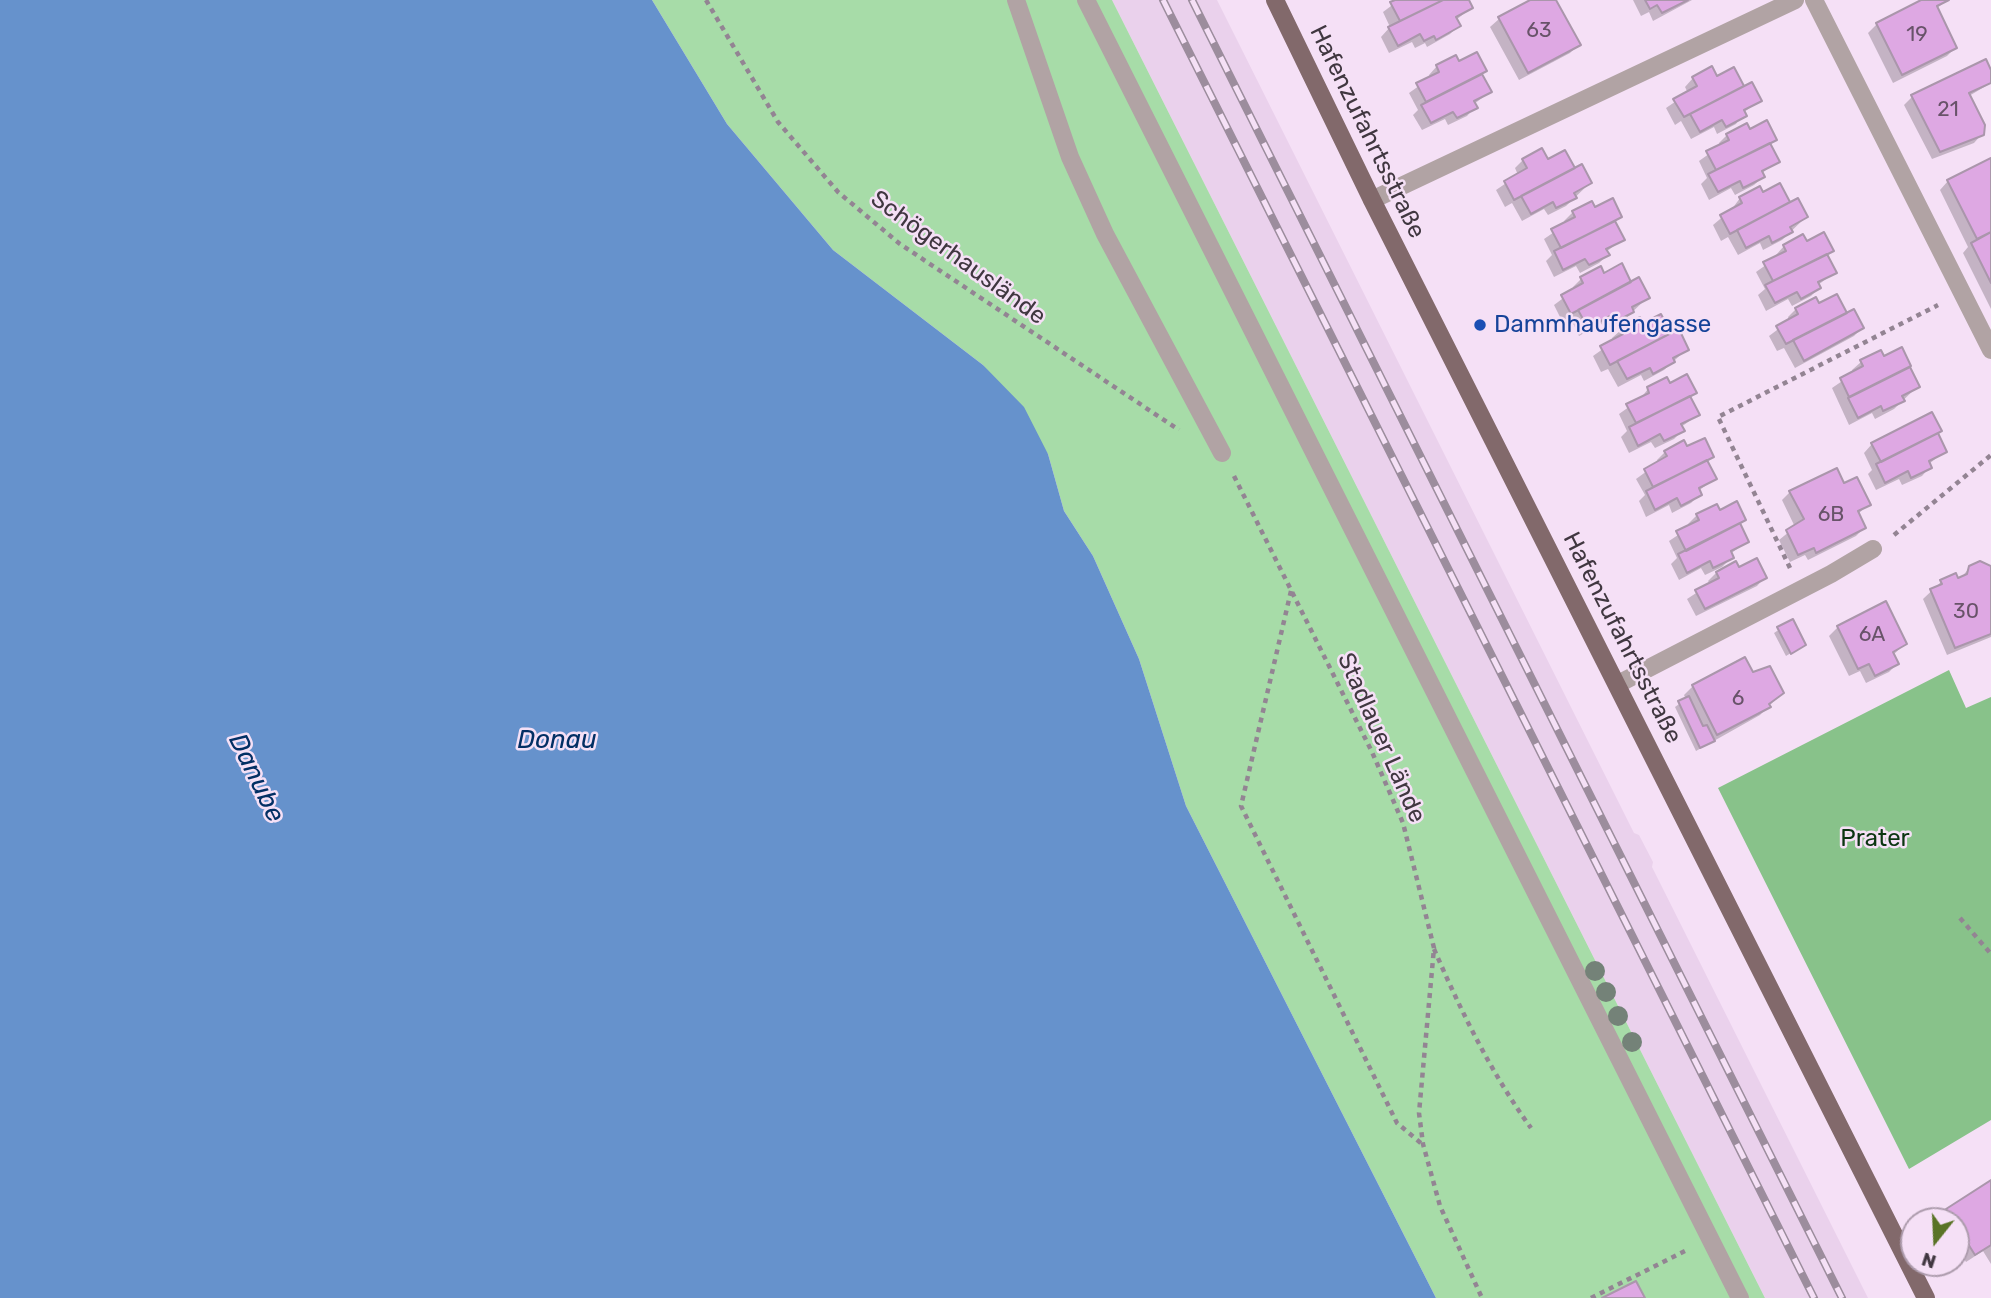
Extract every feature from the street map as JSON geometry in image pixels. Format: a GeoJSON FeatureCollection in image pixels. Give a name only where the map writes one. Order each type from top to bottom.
{"type":"FeatureCollection","features":[{"type":"Feature","properties":{"kind":"main road","name":"Hafenzufahrtsstraße"},"geometry":{"type":"LineString","coordinates":[[1275,0],[1371,200],[1618,684],[1926,1298]]}},
{"type":"Feature","properties":{"kind":"street"},"geometry":{"type":"LineString","coordinates":[[1016,0],[1070,158],[1105,234],[1222,453]]}},
{"type":"Feature","properties":{"kind":"street"},"geometry":{"type":"LineString","coordinates":[[1086,0],[1740,1298]]}},
{"type":"Feature","properties":{"kind":"street"},"geometry":{"type":"LineString","coordinates":[[1371,200],[1795,0]]}},
{"type":"Feature","properties":{"kind":"street"},"geometry":{"type":"LineString","coordinates":[[1814,0],[1991,350]]}},
{"type":"Feature","properties":{"kind":"street"},"geometry":{"type":"LineString","coordinates":[[1618,684],[1801,590],[1873,549]]}},
{"type":"Feature","properties":{"kind":"path","name":"Schögerhauslände"},"geometry":{"type":"LineString","coordinates":[[706,0],[778,122],[838,192],[900,244],[1160,420],[1222,453]]}},
{"type":"Feature","properties":{"kind":"path"},"geometry":{"type":"LineString","coordinates":[[1801,590],[1718,417],[1961,293]]}},
{"type":"Feature","properties":{"kind":"path","name":"Stadlauer Lände"},"geometry":{"type":"LineString","coordinates":[[1222,453],[1372,752],[1403,823],[1434,948],[1419,1113],[1423,1144],[1440,1206],[1482,1298]]}},
{"type":"Feature","properties":{"kind":"path"},"geometry":{"type":"LineString","coordinates":[[1873,549],[1903,530],[1991,455]]}},
{"type":"Feature","properties":{"kind":"path"},"geometry":{"type":"LineString","coordinates":[[1291,590],[1241,806],[1397,1123],[1423,1144]]}},
{"type":"Feature","properties":{"kind":"path"},"geometry":{"type":"LineString","coordinates":[[1960,918],[1991,954]]}},
{"type":"Feature","properties":{"kind":"path"},"geometry":{"type":"LineString","coordinates":[[1434,948],[1458,1003],[1514,1105],[1531,1128]]}},
{"type":"Feature","properties":{"kind":"path"},"geometry":{"type":"LineString","coordinates":[[1591,1298],[1710,1238]]}},
{"type":"Feature","properties":{"kind":"shaded area"},"geometry":{"type":"Polygon","coordinates":[[[1112,0],[1217,0],[1634,833],[1639,835],[1653,862],[1652,867],[1868,1298],[1765,1298],[1112,0]]]}},
{"type":"Feature","properties":{"kind":"green space"},"geometry":{"type":"Polygon","coordinates":[[[652,0],[1112,0],[1765,1298],[1436,1298],[1186,806],[1139,659],[1093,556],[1064,511],[1048,454],[983,365],[833,250],[727,124],[652,0]]]}},
{"type":"Feature","properties":{"kind":"green space","name":"Prater"},"geometry":{"type":"Polygon","coordinates":[[[1949,670],[1966,708],[1991,697],[1991,1120],[1909,1169],[1718,788],[1949,670]]]}},
{"type":"Feature","properties":{"kind":"water","name":"Donau"},"geometry":{"type":"Polygon","coordinates":[[[0,0],[652,0],[727,124],[833,250],[983,365],[1024,407],[1048,454],[1064,511],[1093,556],[1139,659],[1186,806],[1436,1298],[0,1298],[0,0]]]}},
{"type":"Feature","properties":{"kind":"building"},"geometry":{"type":"Polygon","coordinates":[[[1443,0],[1400,21],[1390,2],[1443,0]]]}},
{"type":"Feature","properties":{"kind":"building"},"geometry":{"type":"Polygon","coordinates":[[[1443,0],[1469,0],[1473,8],[1456,17],[1461,26],[1436,40],[1434,36],[1424,41],[1420,34],[1398,46],[1388,27],[1443,0]]]}},
{"type":"Feature","properties":{"kind":"building"},"geometry":{"type":"Polygon","coordinates":[[[1530,0],[1556,0],[1581,45],[1528,73],[1498,17],[1530,0]]]}},
{"type":"Feature","properties":{"kind":"building"},"geometry":{"type":"Polygon","coordinates":[[[1645,0],[1688,0],[1662,13],[1657,5],[1650,9],[1645,0]]]}},
{"type":"Feature","properties":{"kind":"building"},"geometry":{"type":"Polygon","coordinates":[[[1921,0],[1949,0],[1937,6],[1957,48],[1902,75],[1876,23],[1921,0]]]}},
{"type":"Feature","properties":{"kind":"building"},"geometry":{"type":"Polygon","coordinates":[[[1477,52],[1487,71],[1426,102],[1416,83],[1439,72],[1436,65],[1456,55],[1459,61],[1477,52]]]}},
{"type":"Feature","properties":{"kind":"building"},"geometry":{"type":"Polygon","coordinates":[[[1986,59],[1991,70],[1991,83],[1969,93],[1985,125],[1984,135],[1940,152],[1911,95],[1986,59]]]}},
{"type":"Feature","properties":{"kind":"building"},"geometry":{"type":"Polygon","coordinates":[[[1712,66],[1717,76],[1734,67],[1744,86],[1684,117],[1673,99],[1697,86],[1692,77],[1712,66]]]}},
{"type":"Feature","properties":{"kind":"building"},"geometry":{"type":"Polygon","coordinates":[[[1482,74],[1492,92],[1474,101],[1478,108],[1457,118],[1453,112],[1431,123],[1421,105],[1482,74]]]}},
{"type":"Feature","properties":{"kind":"building"},"geometry":{"type":"Polygon","coordinates":[[[1752,82],[1762,101],[1744,110],[1747,116],[1726,127],[1722,120],[1700,132],[1690,114],[1752,82]]]}},
{"type":"Feature","properties":{"kind":"building"},"geometry":{"type":"Polygon","coordinates":[[[1767,120],[1777,140],[1716,170],[1706,151],[1729,140],[1726,134],[1747,123],[1750,129],[1767,120]]]}},
{"type":"Feature","properties":{"kind":"building"},"geometry":{"type":"Polygon","coordinates":[[[1770,143],[1780,162],[1762,171],[1765,177],[1743,188],[1740,181],[1718,192],[1708,174],[1770,143]]]}},
{"type":"Feature","properties":{"kind":"building"},"geometry":{"type":"Polygon","coordinates":[[[1542,148],[1548,159],[1565,150],[1575,168],[1514,200],[1504,181],[1527,168],[1522,159],[1542,148]]]}},
{"type":"Feature","properties":{"kind":"building"},"geometry":{"type":"Polygon","coordinates":[[[1991,158],[1991,232],[1977,239],[1947,180],[1991,158]]]}},
{"type":"Feature","properties":{"kind":"building"},"geometry":{"type":"Polygon","coordinates":[[[1582,164],[1592,183],[1574,193],[1577,198],[1556,208],[1553,202],[1531,214],[1521,196],[1582,164]]]}},
{"type":"Feature","properties":{"kind":"building"},"geometry":{"type":"Polygon","coordinates":[[[1780,183],[1790,202],[1730,234],[1720,215],[1742,203],[1739,197],[1760,186],[1763,192],[1780,183]]]}},
{"type":"Feature","properties":{"kind":"building"},"geometry":{"type":"Polygon","coordinates":[[[1613,198],[1622,217],[1561,248],[1551,229],[1575,217],[1572,211],[1592,201],[1595,207],[1613,198]]]}},
{"type":"Feature","properties":{"kind":"building"},"geometry":{"type":"Polygon","coordinates":[[[1798,198],[1808,217],[1790,227],[1793,232],[1772,243],[1769,236],[1746,248],[1737,230],[1798,198]]]}},
{"type":"Feature","properties":{"kind":"building"},"geometry":{"type":"Polygon","coordinates":[[[1615,221],[1625,240],[1606,249],[1610,255],[1589,265],[1585,259],[1563,270],[1554,251],[1615,221]]]}},
{"type":"Feature","properties":{"kind":"building"},"geometry":{"type":"Polygon","coordinates":[[[1824,232],[1834,251],[1773,281],[1763,262],[1786,251],[1783,245],[1803,234],[1807,241],[1824,232]]]}},
{"type":"Feature","properties":{"kind":"building"},"geometry":{"type":"Polygon","coordinates":[[[1991,232],[1991,283],[1971,243],[1991,232]]]}},
{"type":"Feature","properties":{"kind":"building"},"geometry":{"type":"Polygon","coordinates":[[[1827,254],[1837,273],[1818,282],[1821,288],[1801,299],[1797,292],[1775,303],[1765,285],[1827,254]]]}},
{"type":"Feature","properties":{"kind":"building"},"geometry":{"type":"Polygon","coordinates":[[[1622,263],[1631,282],[1571,314],[1561,295],[1583,283],[1580,277],[1601,266],[1604,273],[1622,263]]]}},
{"type":"Feature","properties":{"kind":"building"},"geometry":{"type":"Polygon","coordinates":[[[1639,277],[1650,298],[1632,307],[1634,312],[1613,323],[1610,316],[1588,328],[1578,310],[1639,277]]]}},
{"type":"Feature","properties":{"kind":"building"},"geometry":{"type":"Polygon","coordinates":[[[1837,294],[1847,313],[1786,344],[1776,326],[1798,314],[1795,308],[1816,297],[1819,303],[1837,294]]]}},
{"type":"Feature","properties":{"kind":"building"},"geometry":{"type":"Polygon","coordinates":[[[1854,309],[1864,328],[1804,361],[1793,340],[1854,309]]]}},
{"type":"Feature","properties":{"kind":"building"},"geometry":{"type":"Polygon","coordinates":[[[1661,314],[1671,333],[1610,365],[1600,346],[1623,334],[1620,328],[1640,317],[1643,323],[1661,314]]]}},
{"type":"Feature","properties":{"kind":"building"},"geometry":{"type":"Polygon","coordinates":[[[1679,329],[1689,350],[1673,358],[1675,362],[1653,374],[1650,368],[1627,379],[1617,361],[1679,329]]]}},
{"type":"Feature","properties":{"kind":"building"},"geometry":{"type":"Polygon","coordinates":[[[1902,347],[1911,366],[1849,397],[1840,378],[1863,366],[1860,360],[1881,350],[1884,356],[1902,347]]]}},
{"type":"Feature","properties":{"kind":"building"},"geometry":{"type":"Polygon","coordinates":[[[1910,367],[1920,387],[1902,396],[1905,401],[1883,411],[1881,406],[1858,418],[1848,398],[1910,367]]]}},
{"type":"Feature","properties":{"kind":"building"},"geometry":{"type":"Polygon","coordinates":[[[1687,374],[1697,393],[1636,423],[1626,404],[1649,393],[1647,387],[1667,377],[1670,383],[1687,374]]]}},
{"type":"Feature","properties":{"kind":"building"},"geometry":{"type":"Polygon","coordinates":[[[1690,396],[1700,415],[1681,424],[1685,431],[1664,441],[1660,434],[1638,446],[1629,427],[1690,396]]]}},
{"type":"Feature","properties":{"kind":"building"},"geometry":{"type":"Polygon","coordinates":[[[1932,412],[1942,431],[1881,462],[1871,443],[1932,412]]]}},
{"type":"Feature","properties":{"kind":"building"},"geometry":{"type":"Polygon","coordinates":[[[1938,433],[1947,452],[1929,461],[1932,468],[1911,478],[1908,471],[1885,483],[1876,464],[1938,433]]]}},
{"type":"Feature","properties":{"kind":"building"},"geometry":{"type":"Polygon","coordinates":[[[1705,438],[1714,457],[1653,487],[1644,469],[1667,456],[1664,451],[1684,440],[1687,446],[1705,438]]]}},
{"type":"Feature","properties":{"kind":"building"},"geometry":{"type":"Polygon","coordinates":[[[1707,460],[1717,479],[1699,488],[1702,495],[1681,506],[1677,498],[1655,510],[1646,491],[1707,460]]]}},
{"type":"Feature","properties":{"kind":"building"},"geometry":{"type":"Polygon","coordinates":[[[1837,468],[1844,483],[1857,477],[1871,505],[1858,511],[1866,528],[1816,553],[1814,548],[1798,555],[1786,530],[1804,519],[1789,491],[1837,468]]]}},
{"type":"Feature","properties":{"kind":"building"},"geometry":{"type":"Polygon","coordinates":[[[1737,501],[1746,520],[1686,551],[1676,531],[1699,520],[1696,514],[1717,504],[1720,510],[1737,501]]]}},
{"type":"Feature","properties":{"kind":"building"},"geometry":{"type":"Polygon","coordinates":[[[1740,523],[1749,542],[1731,551],[1734,558],[1713,568],[1710,561],[1687,573],[1678,554],[1740,523]]]}},
{"type":"Feature","properties":{"kind":"building"},"geometry":{"type":"Polygon","coordinates":[[[1757,558],[1767,578],[1705,609],[1695,590],[1719,578],[1716,572],[1736,561],[1739,567],[1757,558]]]}},
{"type":"Feature","properties":{"kind":"building"},"geometry":{"type":"Polygon","coordinates":[[[1980,561],[1991,566],[1991,634],[1955,648],[1930,589],[1942,584],[1940,580],[1956,573],[1958,578],[1967,574],[1969,566],[1980,561]]]}},
{"type":"Feature","properties":{"kind":"building"},"geometry":{"type":"Polygon","coordinates":[[[1886,601],[1907,644],[1893,652],[1899,664],[1875,676],[1869,664],[1858,669],[1837,626],[1886,601]]]}},
{"type":"Feature","properties":{"kind":"building"},"geometry":{"type":"Polygon","coordinates":[[[1793,619],[1806,645],[1791,654],[1777,627],[1793,619]]]}},
{"type":"Feature","properties":{"kind":"building"},"geometry":{"type":"Polygon","coordinates":[[[1745,657],[1753,672],[1770,666],[1784,693],[1769,704],[1771,707],[1717,735],[1692,685],[1745,657]]]}},
{"type":"Feature","properties":{"kind":"building"},"geometry":{"type":"Polygon","coordinates":[[[1689,696],[1703,726],[1707,725],[1715,741],[1700,748],[1678,701],[1689,696]]]}},
{"type":"Feature","properties":{"kind":"building"},"geometry":{"type":"Polygon","coordinates":[[[1991,1180],[1991,1245],[1975,1255],[1970,1247],[1970,1207],[1949,1207],[1991,1180]]]}},
{"type":"Feature","properties":{"kind":"building"},"geometry":{"type":"Polygon","coordinates":[[[1636,1281],[1645,1298],[1602,1298],[1636,1281]]]}},
{"type":"Feature","properties":{"kind":"railway"},"geometry":{"type":"LineString","coordinates":[[1163,0],[1814,1298]]}},
{"type":"Feature","properties":{"kind":"railway"},"geometry":{"type":"LineString","coordinates":[[1192,0],[1842,1298]]}},
{"type":"Feature","properties":{"kind":"place","name":"Dammhaufengasse"},"geometry":{"type":"Point","coordinates":[1480,325]}},
{"type":"Feature","properties":{"kind":"water label","name":"Danube"},"geometry":{"type":"Point","coordinates":[256,778]}}]}
